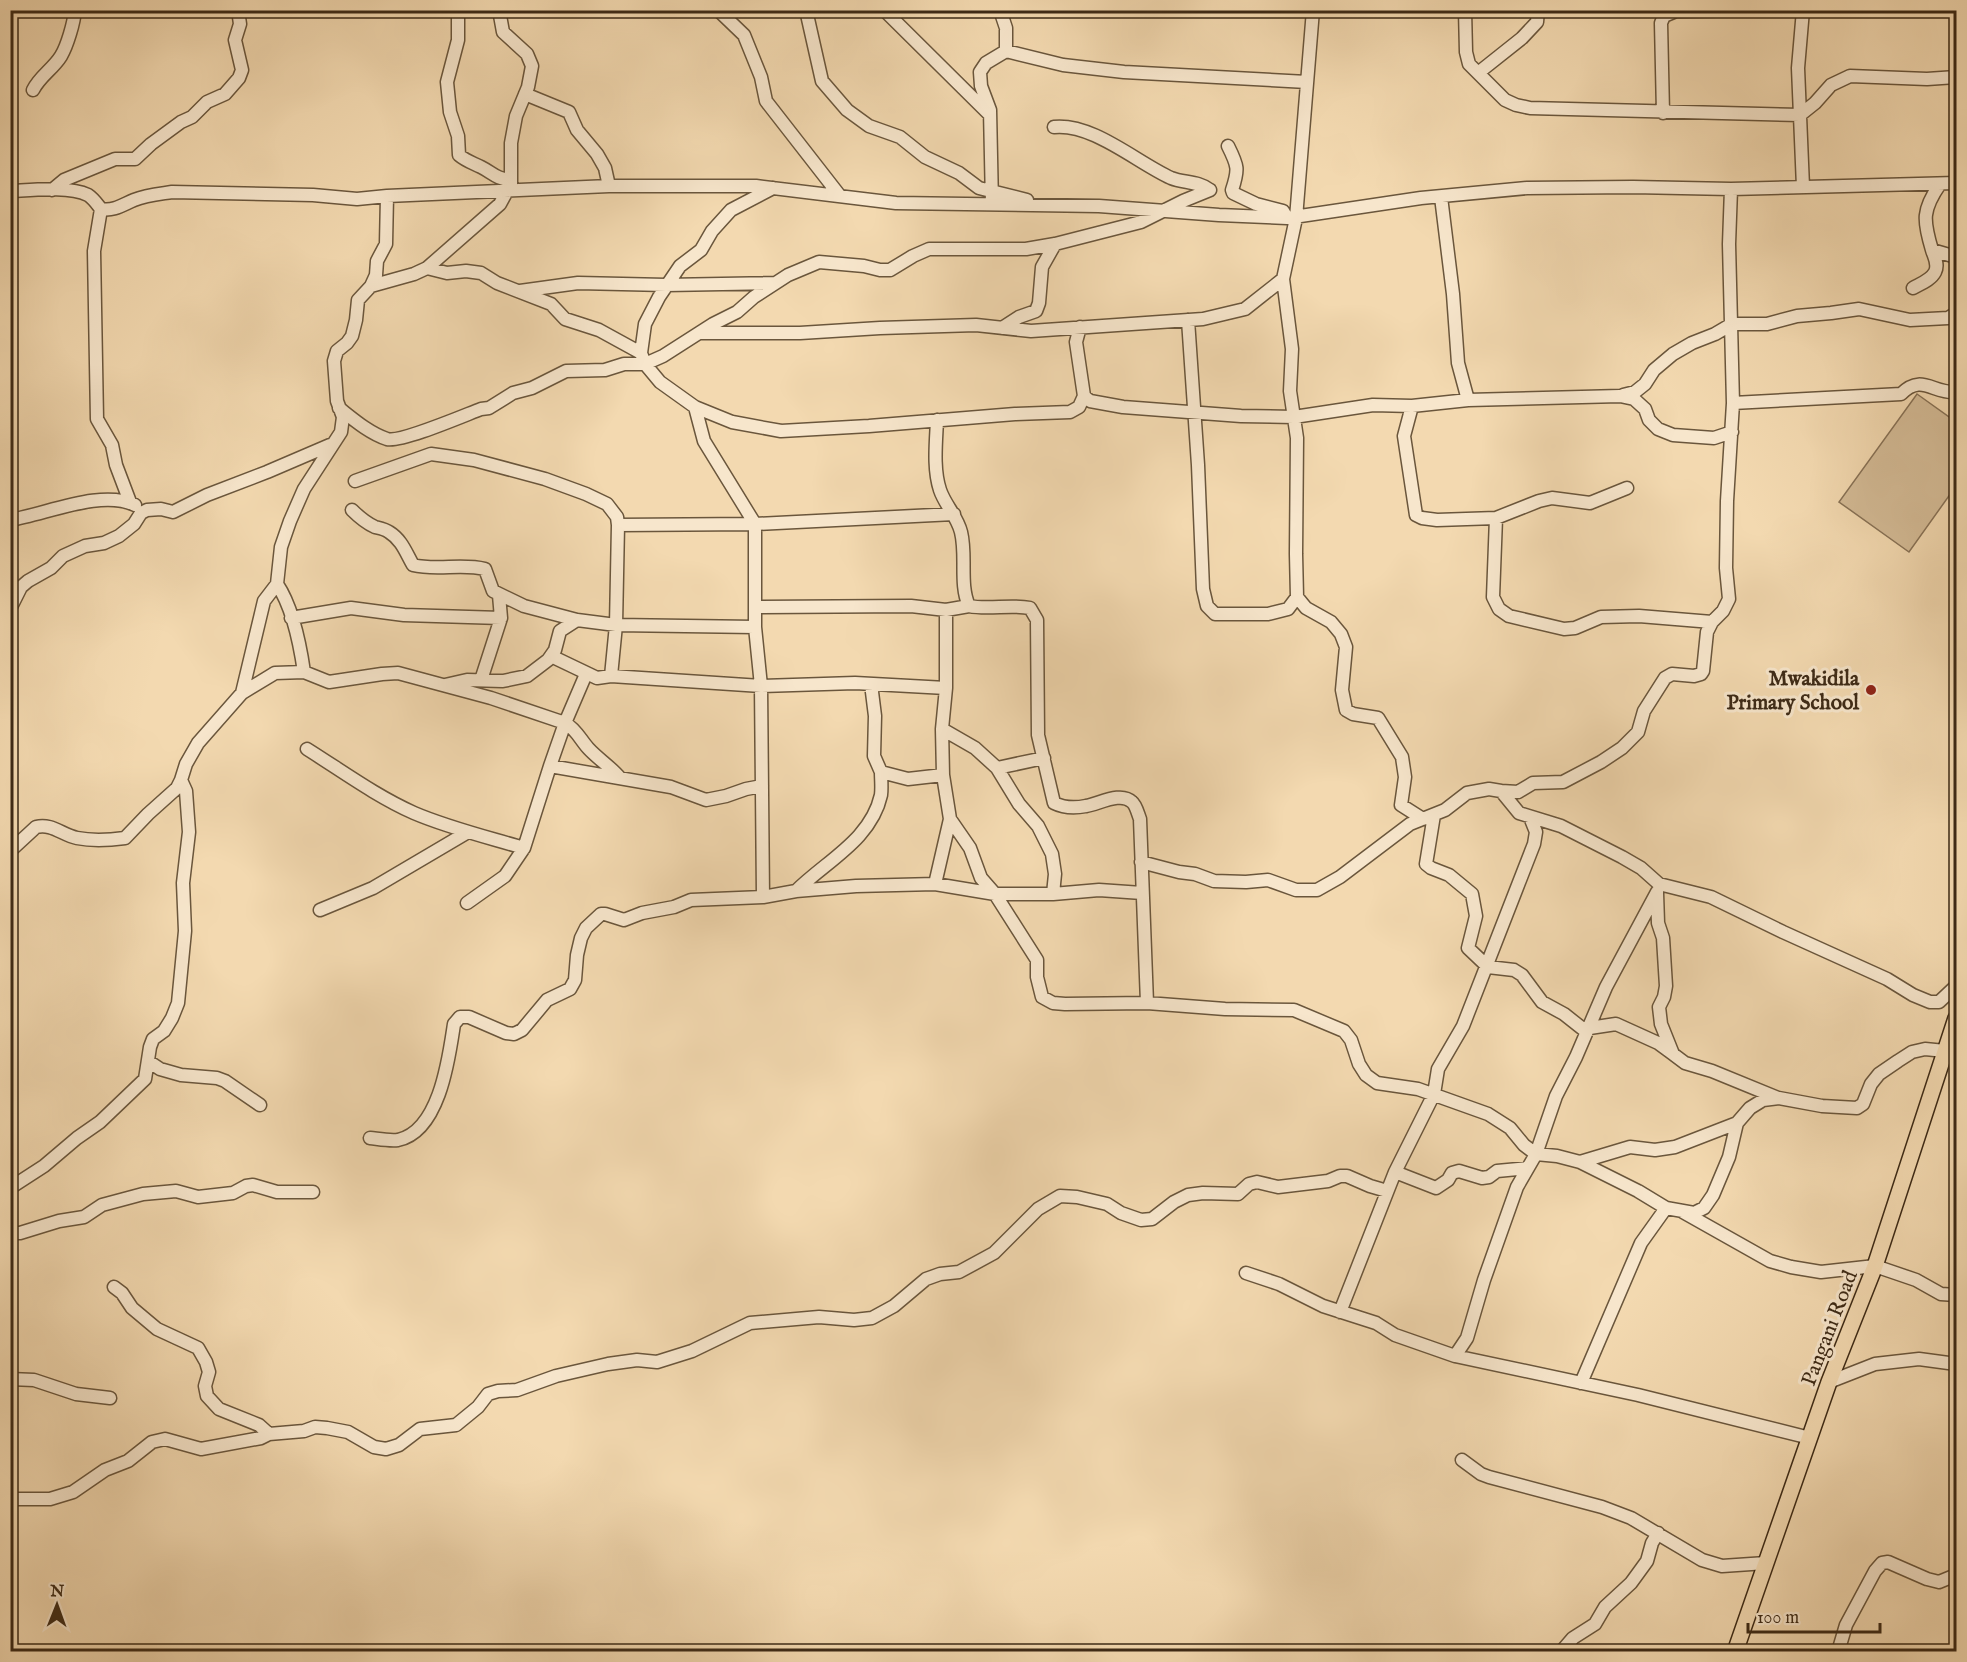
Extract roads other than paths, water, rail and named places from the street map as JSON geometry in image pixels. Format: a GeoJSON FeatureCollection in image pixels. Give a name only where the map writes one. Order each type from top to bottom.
{"type":"FeatureCollection","features":[{"type":"Feature","properties":{"kind":"main road","name":"Pangani Road"},"geometry":{"type":"LineString","coordinates":[[1737,1651],[1829,1382],[1875,1266],[1956,1018]]}},
{"type":"Feature","properties":{"kind":"street"},"geometry":{"type":"LineString","coordinates":[[33,90],[43,75],[61,56],[74,21],[75,10]]}},
{"type":"Feature","properties":{"kind":"street"},"geometry":{"type":"LineString","coordinates":[[52,190],[64,180],[115,159],[135,159],[151,144],[181,122],[192,117],[207,102],[225,94],[239,78],[242,70],[235,40],[240,24],[238,10]]}},
{"type":"Feature","properties":{"kind":"street"},"geometry":{"type":"LineString","coordinates":[[458,10],[458,40],[447,82],[450,112],[458,136],[459,155],[510,187]]}},
{"type":"Feature","properties":{"kind":"street"},"geometry":{"type":"LineString","coordinates":[[371,286],[428,268],[500,204],[510,187],[511,143],[516,116],[525,94],[532,66],[527,54],[503,32],[499,10]]}},
{"type":"Feature","properties":{"kind":"street"},"geometry":{"type":"LineString","coordinates":[[718,10],[744,35],[761,77],[766,101],[840,196]]}},
{"type":"Feature","properties":{"kind":"street"},"geometry":{"type":"LineString","coordinates":[[806,10],[822,81],[848,110],[869,126],[900,137],[925,158],[959,173],[992,198]]}},
{"type":"Feature","properties":{"kind":"street"},"geometry":{"type":"LineString","coordinates":[[884,10],[989,114]]}},
{"type":"Feature","properties":{"kind":"street"},"geometry":{"type":"LineString","coordinates":[[1000,10],[1006,28],[1006,51]]}},
{"type":"Feature","properties":{"kind":"street"},"geometry":{"type":"LineString","coordinates":[[1313,10],[1307,82],[1283,279],[1292,349],[1290,392],[1297,438],[1298,597],[1306,608],[1331,622],[1341,634],[1346,646],[1342,690],[1346,710],[1353,714],[1378,718],[1402,757],[1404,777],[1401,805],[1428,817]]}},
{"type":"Feature","properties":{"kind":"street"},"geometry":{"type":"LineString","coordinates":[[1465,10],[1466,52],[1469,64],[1505,100],[1530,108],[1800,115],[1815,103],[1831,85],[1850,76],[1927,79],[1956,76]]}},
{"type":"Feature","properties":{"kind":"street"},"geometry":{"type":"LineString","coordinates":[[1478,73],[1522,38],[1537,22],[1538,10]]}},
{"type":"Feature","properties":{"kind":"street"},"geometry":{"type":"LineString","coordinates":[[1663,113],[1661,23],[1663,13],[1759,10]]}},
{"type":"Feature","properties":{"kind":"street"},"geometry":{"type":"LineString","coordinates":[[1803,10],[1798,68],[1803,187]]}},
{"type":"Feature","properties":{"kind":"street"},"geometry":{"type":"LineString","coordinates":[[992,198],[990,110],[981,86],[980,72],[986,63],[1006,51],[1063,65],[1124,72],[1307,82]]}},
{"type":"Feature","properties":{"kind":"street"},"geometry":{"type":"LineString","coordinates":[[525,94],[569,112],[577,130],[597,154],[605,168],[609,186]]}},
{"type":"Feature","properties":{"kind":"street"},"geometry":{"type":"LineString","coordinates":[[339,408],[359,424],[388,440],[404,438],[489,408],[513,393],[532,388],[566,371],[605,370],[643,358],[663,356],[698,333],[737,312],[754,297],[788,275],[819,262],[890,270],[929,249],[1026,249],[1055,244],[1141,222],[1210,190],[1172,178],[1100,138],[1082,131],[1061,126],[1054,127]]}},
{"type":"Feature","properties":{"kind":"street"},"geometry":{"type":"LineString","coordinates":[[1228,146],[1237,165],[1233,193],[1256,204],[1283,211],[1291,218]]}},
{"type":"Feature","properties":{"kind":"street"},"geometry":{"type":"LineString","coordinates":[[101,209],[116,209],[133,200],[153,194],[172,192],[313,195],[357,199],[510,187],[756,186],[896,204],[992,198],[1047,205],[1100,206],[1163,212],[1291,218],[1381,204],[1527,188],[1731,189],[1956,183]]}},
{"type":"Feature","properties":{"kind":"street"},"geometry":{"type":"LineString","coordinates":[[1913,288],[1929,279],[1936,271],[1926,213],[1928,201],[1940,184]]}},
{"type":"Feature","properties":{"kind":"street"},"geometry":{"type":"LineString","coordinates":[[643,358],[645,324],[666,285],[680,266],[700,249],[730,210],[773,188]]}},
{"type":"Feature","properties":{"kind":"street"},"geometry":{"type":"LineString","coordinates":[[1141,861],[1214,881],[1268,880],[1296,890],[1317,890],[1340,877],[1404,828],[1428,817],[1467,793],[1489,789],[1518,792],[1533,783],[1563,782],[1601,762],[1622,748],[1638,732],[1644,711],[1665,678],[1672,674],[1694,676],[1701,674],[1707,632],[1729,599],[1726,581],[1726,535],[1733,403],[1729,244],[1731,189]]}},
{"type":"Feature","properties":{"kind":"street"},"geometry":{"type":"LineString","coordinates":[[10,190],[52,190],[86,194],[94,199],[101,209],[94,251],[97,419],[112,445],[116,465],[130,502]]}},
{"type":"Feature","properties":{"kind":"street"},"geometry":{"type":"LineString","coordinates":[[242,693],[264,601],[277,584],[282,547],[290,521],[304,489],[331,444],[341,432],[343,417],[337,401],[334,361],[337,351],[347,343],[351,336],[356,320],[358,300],[371,286],[376,275],[377,261],[386,244],[387,196]]}},
{"type":"Feature","properties":{"kind":"street"},"geometry":{"type":"LineString","coordinates":[[1441,197],[1453,294],[1458,363],[1468,400]]}},
{"type":"Feature","properties":{"kind":"street"},"geometry":{"type":"LineString","coordinates":[[1002,328],[1018,317],[1036,311],[1039,303],[1042,267],[1055,244]]}},
{"type":"Feature","properties":{"kind":"street"},"geometry":{"type":"LineString","coordinates":[[1932,250],[1956,257]]}},
{"type":"Feature","properties":{"kind":"street"},"geometry":{"type":"LineString","coordinates":[[428,268],[447,273],[476,272],[550,304],[566,319],[599,330],[643,358],[660,382],[695,407],[732,422],[781,431],[1070,412],[1079,407],[1084,396],[1076,342],[1080,327]]}},
{"type":"Feature","properties":{"kind":"street"},"geometry":{"type":"LineString","coordinates":[[698,333],[800,333],[976,325],[1031,331],[1203,320],[1245,309],[1283,279]]}},
{"type":"Feature","properties":{"kind":"street"},"geometry":{"type":"LineString","coordinates":[[519,291],[578,284],[776,283]]}},
{"type":"Feature","properties":{"kind":"street"},"geometry":{"type":"LineString","coordinates":[[1084,396],[1090,401],[1123,407],[1294,417],[1374,405],[1412,406],[1468,400],[1620,396],[1635,392],[1645,384],[1654,370],[1673,354],[1732,324],[1767,324],[1797,316],[1859,309],[1910,320],[1948,318],[1956,313]]}},
{"type":"Feature","properties":{"kind":"street"},"geometry":{"type":"LineString","coordinates":[[1188,320],[1198,465],[1203,589],[1206,606],[1215,614],[1268,614],[1288,609],[1298,597]]}},
{"type":"Feature","properties":{"kind":"street"},"geometry":{"type":"LineString","coordinates":[[1733,403],[1901,394],[1910,385],[1921,384],[1950,393],[1956,392]]}},
{"type":"Feature","properties":{"kind":"street"},"geometry":{"type":"LineString","coordinates":[[1620,396],[1634,399],[1645,409],[1648,420],[1658,429],[1673,435],[1714,438],[1732,432]]}},
{"type":"Feature","properties":{"kind":"street"},"geometry":{"type":"LineString","coordinates":[[1412,406],[1404,436],[1416,515],[1422,518],[1437,520],[1496,518],[1552,498],[1590,503],[1627,488]]}},
{"type":"Feature","properties":{"kind":"street"},"geometry":{"type":"LineString","coordinates":[[695,407],[704,441],[755,524],[756,627],[761,686],[763,897]]}},
{"type":"Feature","properties":{"kind":"street"},"geometry":{"type":"LineString","coordinates":[[937,420],[936,465],[940,491],[961,531],[966,598],[969,606]]}},
{"type":"Feature","properties":{"kind":"street"},"geometry":{"type":"LineString","coordinates":[[10,609],[16,595],[28,581],[51,568],[63,556],[85,546],[104,543],[119,536],[134,524],[141,513],[161,509],[173,512],[207,495],[331,444]]}},
{"type":"Feature","properties":{"kind":"street"},"geometry":{"type":"LineString","coordinates":[[355,481],[431,454],[474,460],[545,479],[607,504],[617,517],[618,525],[616,626],[611,676]]}},
{"type":"Feature","properties":{"kind":"street"},"geometry":{"type":"LineString","coordinates":[[10,520],[97,501],[119,499],[147,510]]}},
{"type":"Feature","properties":{"kind":"street"},"geometry":{"type":"LineString","coordinates":[[352,510],[362,520],[388,531],[395,537],[407,549],[413,565],[423,567],[464,566],[485,569],[493,591],[524,606],[577,620],[616,626],[756,627]]}},
{"type":"Feature","properties":{"kind":"street"},"geometry":{"type":"LineString","coordinates":[[618,525],[755,524],[954,514]]}},
{"type":"Feature","properties":{"kind":"street"},"geometry":{"type":"LineString","coordinates":[[1496,518],[1493,597],[1498,609],[1509,615],[1564,629],[1575,628],[1601,617],[1639,616],[1712,622]]}},
{"type":"Feature","properties":{"kind":"street"},"geometry":{"type":"LineString","coordinates":[[277,584],[285,597],[301,652],[304,672]]}},
{"type":"Feature","properties":{"kind":"street"},"geometry":{"type":"LineString","coordinates":[[481,681],[501,618],[499,594]]}},
{"type":"Feature","properties":{"kind":"street"},"geometry":{"type":"LineString","coordinates":[[756,607],[911,606],[946,610],[969,606],[1030,608],[1035,614],[1038,650],[1038,735],[1054,803],[1062,807],[1085,807],[1114,798],[1126,798],[1133,802],[1140,819],[1147,1003]]}},
{"type":"Feature","properties":{"kind":"street"},"geometry":{"type":"LineString","coordinates":[[291,618],[351,608],[404,615],[501,618]]}},
{"type":"Feature","properties":{"kind":"street"},"geometry":{"type":"LineString","coordinates":[[935,884],[950,819],[943,775],[942,729],[946,688],[946,610]]}},
{"type":"Feature","properties":{"kind":"street"},"geometry":{"type":"LineString","coordinates":[[444,685],[467,680],[503,681],[527,676],[551,656],[560,631],[577,620]]}},
{"type":"Feature","properties":{"kind":"street"},"geometry":{"type":"LineString","coordinates":[[551,656],[597,678],[611,676],[761,686],[871,684],[946,688]]}},
{"type":"Feature","properties":{"kind":"street"},"geometry":{"type":"LineString","coordinates":[[10,851],[36,827],[42,826],[55,829],[64,835],[80,838],[125,838],[177,788],[182,780],[186,764],[198,743],[242,693],[275,673],[304,672],[329,682],[398,673],[501,701],[570,726],[620,778]]}},
{"type":"Feature","properties":{"kind":"street"},"geometry":{"type":"LineString","coordinates":[[467,903],[505,876],[524,848],[565,723],[586,674]]}},
{"type":"Feature","properties":{"kind":"street"},"geometry":{"type":"LineString","coordinates":[[796,891],[850,846],[874,813],[881,793],[880,772],[874,756],[875,716],[871,684]]}},
{"type":"Feature","properties":{"kind":"street"},"geometry":{"type":"LineString","coordinates":[[942,729],[975,747],[997,768],[1019,804],[1038,826],[1052,854],[1055,874],[1053,894]]}},
{"type":"Feature","properties":{"kind":"street"},"geometry":{"type":"LineString","coordinates":[[307,749],[361,784],[414,813],[524,848]]}},
{"type":"Feature","properties":{"kind":"street"},"geometry":{"type":"LineString","coordinates":[[997,768],[1044,758]]}},
{"type":"Feature","properties":{"kind":"street"},"geometry":{"type":"LineString","coordinates":[[550,766],[671,787],[706,800],[762,786]]}},
{"type":"Feature","properties":{"kind":"street"},"geometry":{"type":"LineString","coordinates":[[880,772],[909,779],[943,775]]}},
{"type":"Feature","properties":{"kind":"street"},"geometry":{"type":"LineString","coordinates":[[10,1188],[44,1166],[76,1138],[100,1122],[145,1079],[153,1039],[168,1024],[178,1003],[185,930],[183,883],[189,832],[186,791],[182,780]]}},
{"type":"Feature","properties":{"kind":"street"},"geometry":{"type":"LineString","coordinates":[[1501,791],[1519,813],[1561,826],[1622,857],[1641,868],[1658,888],[1711,897],[1852,962],[1930,1002],[1941,1001],[1956,986]]}},
{"type":"Feature","properties":{"kind":"street"},"geometry":{"type":"LineString","coordinates":[[1428,817],[1426,864],[1449,875],[1472,894],[1476,916],[1468,948],[1488,967],[1514,970],[1522,975],[1542,1002],[1564,1014],[1583,1029],[1617,1024],[1658,1043],[1684,1063],[1712,1071],[1779,1098],[1822,1106],[1857,1108],[1863,1104],[1871,1084],[1879,1074],[1898,1061],[1912,1052],[1925,1049],[1945,1051]]}},
{"type":"Feature","properties":{"kind":"street"},"geometry":{"type":"LineString","coordinates":[[1340,1311],[1395,1172],[1434,1094],[1438,1069],[1463,1026],[1488,967],[1534,844],[1536,832],[1530,817]]}},
{"type":"Feature","properties":{"kind":"street"},"geometry":{"type":"LineString","coordinates":[[950,819],[970,848],[981,878],[995,894],[1037,960],[1037,977],[1042,997],[1053,1004],[1147,1003],[1224,1009],[1294,1010],[1344,1030],[1351,1040],[1359,1064],[1366,1075],[1377,1083],[1406,1086],[1488,1114],[1510,1128],[1524,1145],[1536,1154],[1580,1162],[1666,1208],[1683,1212],[1694,1213],[1704,1208],[1713,1196],[1729,1157],[1737,1123],[1750,1108],[1763,1100],[1779,1098]]}},
{"type":"Feature","properties":{"kind":"street"},"geometry":{"type":"LineString","coordinates":[[320,910],[373,888],[468,832]]}},
{"type":"Feature","properties":{"kind":"street"},"geometry":{"type":"LineString","coordinates":[[370,1138],[396,1140],[405,1137],[422,1124],[445,1082],[454,1024],[460,1017],[468,1017],[506,1033],[514,1034],[522,1030],[547,1000],[570,989],[575,980],[581,938],[586,928],[601,914],[624,920],[642,913],[674,907],[691,900],[763,897],[796,891],[935,884],[995,894],[1053,894],[1099,890],[1142,893]]}},
{"type":"Feature","properties":{"kind":"street"},"geometry":{"type":"LineString","coordinates":[[1455,1356],[1467,1338],[1517,1187],[1536,1154],[1556,1096],[1590,1028],[1606,987],[1658,888]]}},
{"type":"Feature","properties":{"kind":"street"},"geometry":{"type":"LineString","coordinates":[[1658,888],[1658,923],[1664,948],[1666,986],[1659,1006],[1661,1024],[1673,1054]]}},
{"type":"Feature","properties":{"kind":"street"},"geometry":{"type":"LineString","coordinates":[[148,1061],[160,1069],[181,1075],[217,1078],[225,1081],[260,1105]]}},
{"type":"Feature","properties":{"kind":"street"},"geometry":{"type":"LineString","coordinates":[[1580,1162],[1630,1147],[1655,1150],[1674,1147],[1737,1123]]}},
{"type":"Feature","properties":{"kind":"street"},"geometry":{"type":"LineString","coordinates":[[1395,1172],[1436,1188],[1448,1180],[1452,1173],[1459,1170],[1482,1178],[1489,1177],[1497,1171],[1528,1168]]}},
{"type":"Feature","properties":{"kind":"street"},"geometry":{"type":"LineString","coordinates":[[10,1499],[50,1499],[73,1492],[105,1470],[128,1461],[152,1442],[158,1441],[175,1441],[201,1449],[251,1440],[269,1434],[304,1431],[315,1427],[348,1432],[374,1447],[386,1449],[399,1445],[420,1429],[456,1425],[478,1407],[488,1394],[518,1390],[556,1376],[615,1363],[638,1360],[657,1362],[692,1351],[750,1323],[819,1317],[854,1320],[872,1318],[894,1306],[926,1279],[940,1274],[959,1272],[994,1253],[1038,1209],[1060,1196],[1077,1197],[1107,1204],[1121,1213],[1141,1220],[1152,1219],[1174,1202],[1188,1195],[1238,1194],[1249,1184],[1257,1182],[1278,1187],[1328,1181],[1347,1176],[1387,1191]]}},
{"type":"Feature","properties":{"kind":"street"},"geometry":{"type":"LineString","coordinates":[[10,1233],[20,1233],[84,1216],[102,1205],[143,1194],[176,1191],[198,1197],[233,1193],[253,1185],[277,1192],[313,1192]]}},
{"type":"Feature","properties":{"kind":"street"},"geometry":{"type":"LineString","coordinates":[[1581,1383],[1641,1243],[1666,1208]]}},
{"type":"Feature","properties":{"kind":"street"},"geometry":{"type":"LineString","coordinates":[[1683,1212],[1770,1261],[1821,1272],[1875,1266],[1916,1280],[1941,1294],[1956,1295]]}},
{"type":"Feature","properties":{"kind":"street"},"geometry":{"type":"LineString","coordinates":[[1246,1273],[1279,1284],[1323,1306],[1376,1323],[1395,1335],[1455,1356],[1581,1383],[1810,1438]]}},
{"type":"Feature","properties":{"kind":"street"},"geometry":{"type":"LineString","coordinates":[[114,1287],[122,1293],[132,1308],[157,1329],[198,1348],[207,1362],[209,1372],[205,1386],[207,1396],[219,1409],[259,1425],[269,1434]]}},
{"type":"Feature","properties":{"kind":"street"},"geometry":{"type":"LineString","coordinates":[[1829,1382],[1875,1364],[1919,1359],[1956,1364]]}},
{"type":"Feature","properties":{"kind":"street"},"geometry":{"type":"LineString","coordinates":[[10,1379],[34,1380],[76,1394],[110,1398]]}},
{"type":"Feature","properties":{"kind":"street"},"geometry":{"type":"LineString","coordinates":[[1462,1460],[1481,1474],[1602,1507],[1631,1518],[1702,1560],[1722,1566],[1766,1563]]}},
{"type":"Feature","properties":{"kind":"street"},"geometry":{"type":"LineString","coordinates":[[1561,1652],[1573,1638],[1594,1624],[1605,1607],[1631,1583],[1647,1561],[1652,1543],[1658,1533]]}},
{"type":"Feature","properties":{"kind":"street"},"geometry":{"type":"LineString","coordinates":[[1838,1652],[1846,1625],[1875,1571],[1882,1563],[1888,1563],[1939,1582],[1955,1576]]}},
{"type":"Feature","properties":{"kind":"place","name":"Mwakidila Primary School"},"geometry":{"type":"Point","coordinates":[1871,690]}}]}
